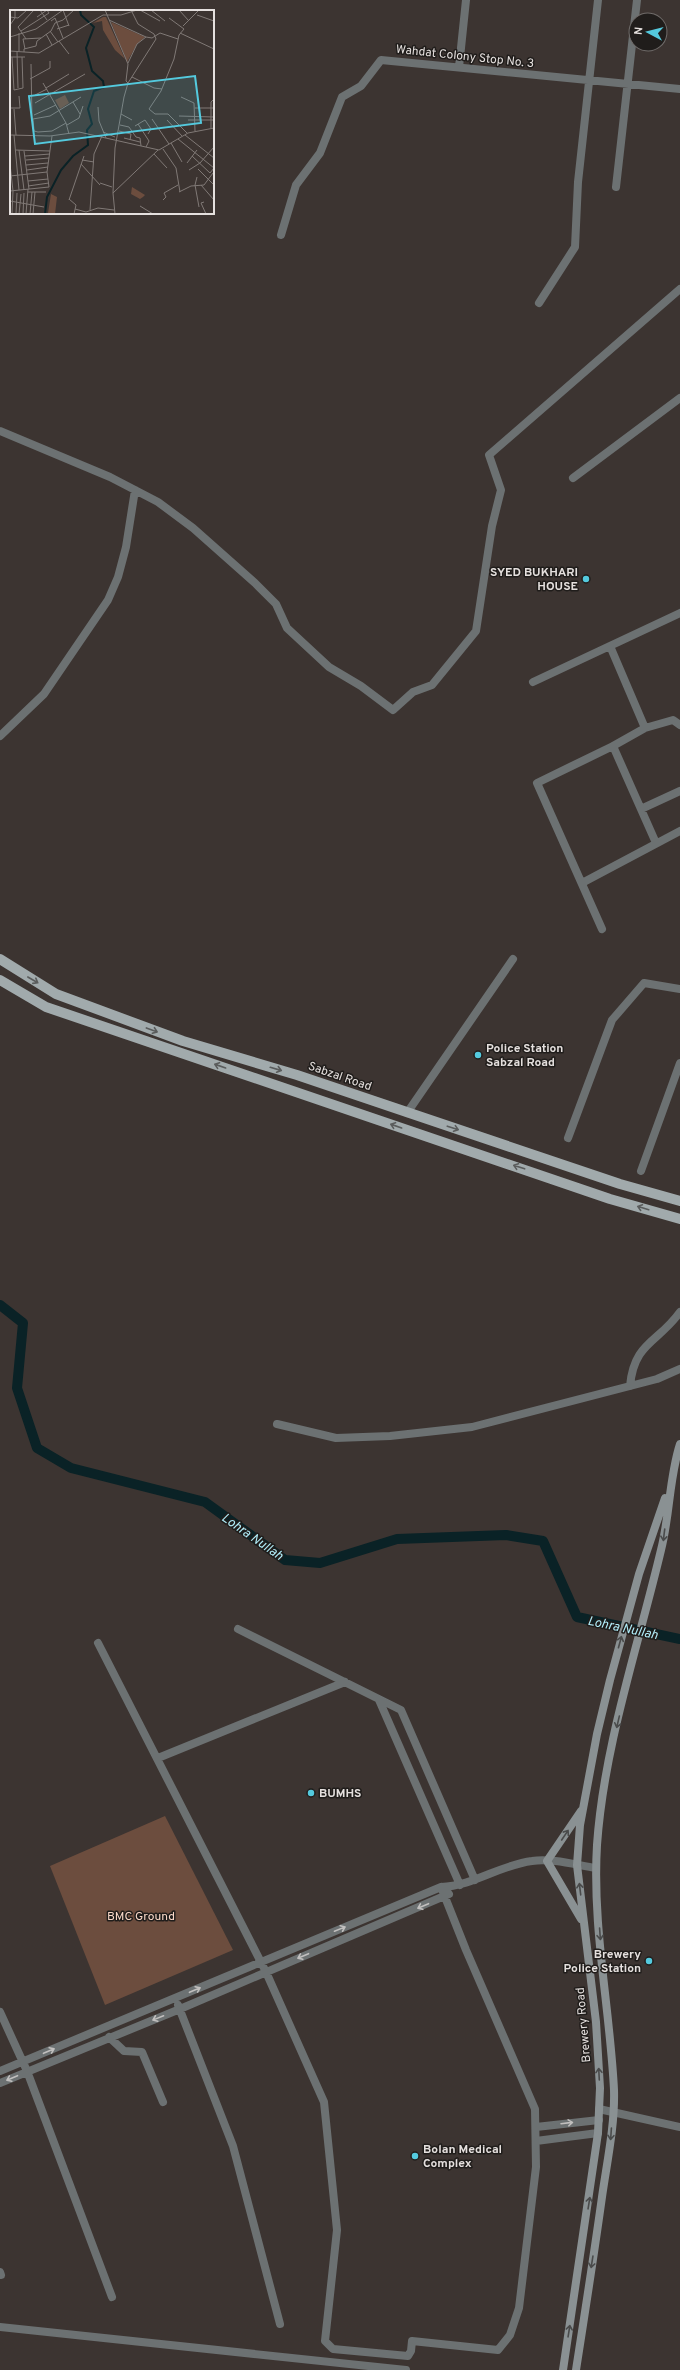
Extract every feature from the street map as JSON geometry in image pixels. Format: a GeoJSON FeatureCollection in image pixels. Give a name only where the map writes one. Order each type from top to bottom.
{"type":"FeatureCollection","features":[{"type":"Feature","properties":{"kind":"main road","name":"Sabzal Road"},"geometry":{"type":"LineString","coordinates":[[0,959],[56,994],[183,1041],[297,1075],[620,1184],[680,1201]]}},
{"type":"Feature","properties":{"kind":"main road"},"geometry":{"type":"LineString","coordinates":[[0,980],[16,991],[46,1007],[610,1198],[680,1220]]}},
{"type":"Feature","properties":{"kind":"main road"},"geometry":{"type":"LineString","coordinates":[[432,1138],[437,1123]]}},
{"type":"Feature","properties":{"kind":"main road"},"geometry":{"type":"LineString","coordinates":[[671,1483],[680,1444]]}},
{"type":"Feature","properties":{"kind":"main road","name":"Brewery Road"},"geometry":{"type":"LineString","coordinates":[[563,2370],[599,2120],[596,2022],[577,1866],[583,1808],[610,1680],[639,1574],[671,1483]]}},
{"type":"Feature","properties":{"kind":"main road","name":"Brewery Road"},"geometry":{"type":"LineString","coordinates":[[576,2370],[610,2145],[614,2092],[600,1936],[596,1868],[605,1779],[626,1684],[663,1544],[671,1483]]}},
{"type":"Feature","properties":{"kind":"main road"},"geometry":{"type":"LineString","coordinates":[[583,1808],[547,1861],[584,1922]]}},
{"type":"Feature","properties":{"kind":"street"},"geometry":{"type":"LineString","coordinates":[[459,67],[466,0]]}},
{"type":"Feature","properties":{"kind":"street"},"geometry":{"type":"LineString","coordinates":[[539,303],[575,247],[578,182],[598,0]]}},
{"type":"Feature","properties":{"kind":"street"},"geometry":{"type":"LineString","coordinates":[[616,187],[629,84],[637,0]]}},
{"type":"Feature","properties":{"kind":"street","name":"Wahdat Colony Stop No. 3"},"geometry":{"type":"LineString","coordinates":[[281,235],[296,185],[320,153],[342,97],[361,86],[381,60],[680,89]]}},
{"type":"Feature","properties":{"kind":"street"},"geometry":{"type":"LineString","coordinates":[[0,431],[110,477],[158,502],[193,528],[255,583],[276,604],[287,628],[329,667],[361,686],[394,710],[413,692],[432,685],[476,631],[492,526],[500,490],[489,455],[680,289]]}},
{"type":"Feature","properties":{"kind":"street"},"geometry":{"type":"LineString","coordinates":[[573,478],[680,398]]}},
{"type":"Feature","properties":{"kind":"street"},"geometry":{"type":"LineString","coordinates":[[0,736],[44,694],[108,600],[118,577],[126,547],[135,490]]}},
{"type":"Feature","properties":{"kind":"street"},"geometry":{"type":"LineString","coordinates":[[533,682],[680,613]]}},
{"type":"Feature","properties":{"kind":"street"},"geometry":{"type":"LineString","coordinates":[[610,646],[645,728]]}},
{"type":"Feature","properties":{"kind":"street"},"geometry":{"type":"LineString","coordinates":[[602,929],[538,783],[613,746],[645,728],[673,720],[680,725]]}},
{"type":"Feature","properties":{"kind":"street"},"geometry":{"type":"LineString","coordinates":[[613,746],[656,842]]}},
{"type":"Feature","properties":{"kind":"street"},"geometry":{"type":"LineString","coordinates":[[640,809],[680,791]]}},
{"type":"Feature","properties":{"kind":"street"},"geometry":{"type":"LineString","coordinates":[[582,883],[656,842],[680,831]]}},
{"type":"Feature","properties":{"kind":"street"},"geometry":{"type":"LineString","coordinates":[[407,1113],[513,959]]}},
{"type":"Feature","properties":{"kind":"street"},"geometry":{"type":"LineString","coordinates":[[568,1138],[612,1020],[644,983],[680,990]]}},
{"type":"Feature","properties":{"kind":"street"},"geometry":{"type":"LineString","coordinates":[[641,1172],[680,1064]]}},
{"type":"Feature","properties":{"kind":"street"},"geometry":{"type":"LineString","coordinates":[[630,1386],[632,1372],[642,1349],[671,1326],[680,1312]]}},
{"type":"Feature","properties":{"kind":"street"},"geometry":{"type":"LineString","coordinates":[[277,1424],[336,1438],[390,1436],[472,1427],[657,1379],[680,1369]]}},
{"type":"Feature","properties":{"kind":"street"},"geometry":{"type":"LineString","coordinates":[[238,1629],[401,1710],[475,1880]]}},
{"type":"Feature","properties":{"kind":"street"},"geometry":{"type":"LineString","coordinates":[[98,1643],[266,1972],[324,2102],[337,2230],[325,2341],[333,2349],[408,2356],[411,2351],[412,2341],[486,2350],[498,2350],[506,2343],[519,2308],[536,2167],[536,2109],[466,1950],[446,1896],[441,1887]]}},
{"type":"Feature","properties":{"kind":"street"},"geometry":{"type":"LineString","coordinates":[[158,1758],[344,1682]]}},
{"type":"Feature","properties":{"kind":"street"},"geometry":{"type":"LineString","coordinates":[[379,1700],[458,1886]]}},
{"type":"Feature","properties":{"kind":"street"},"geometry":{"type":"LineString","coordinates":[[0,2071],[441,1887],[458,1886],[516,1864],[534,1860],[596,1868]]}},
{"type":"Feature","properties":{"kind":"street"},"geometry":{"type":"LineString","coordinates":[[0,2083],[108,2037],[180,2009],[446,1896],[458,1886]]}},
{"type":"Feature","properties":{"kind":"street"},"geometry":{"type":"LineString","coordinates":[[175,1998],[233,2146],[280,2324]]}},
{"type":"Feature","properties":{"kind":"street"},"geometry":{"type":"LineString","coordinates":[[0,2012],[27,2071],[112,2297]]}},
{"type":"Feature","properties":{"kind":"street"},"geometry":{"type":"LineString","coordinates":[[108,2037],[124,2051],[142,2052],[163,2102]]}},
{"type":"Feature","properties":{"kind":"street"},"geometry":{"type":"LineString","coordinates":[[599,2109],[680,2127]]}},
{"type":"Feature","properties":{"kind":"street"},"geometry":{"type":"LineString","coordinates":[[536,2127],[599,2120]]}},
{"type":"Feature","properties":{"kind":"street"},"geometry":{"type":"LineString","coordinates":[[536,2141],[598,2133]]}},
{"type":"Feature","properties":{"kind":"street"},"geometry":{"type":"LineString","coordinates":[[0,2327],[406,2370]]}},
{"type":"Feature","properties":{"kind":"green space","name":"BMC Ground"},"geometry":{"type":"Polygon","coordinates":[[[165,1816],[233,1950],[105,2005],[50,1866],[165,1816]]]}},
{"type":"Feature","properties":{"kind":"waterway","name":"Lohra Nullah"},"geometry":{"type":"LineString","coordinates":[[0,1305],[23,1323],[17,1388],[37,1448],[71,1468],[205,1502],[285,1560],[320,1563],[397,1539],[506,1535],[543,1541],[577,1617],[680,1639]]}},
{"type":"Feature","properties":{"kind":"place","name":"SYED BUKHARI HOUSE"},"geometry":{"type":"Point","coordinates":[586,579]}},
{"type":"Feature","properties":{"kind":"place","name":"Police Station Sabzal Road"},"geometry":{"type":"Point","coordinates":[478,1055]}},
{"type":"Feature","properties":{"kind":"place","name":"BUMHS"},"geometry":{"type":"Point","coordinates":[311,1793]}},
{"type":"Feature","properties":{"kind":"place","name":"Brewery Police Station"},"geometry":{"type":"Point","coordinates":[649,1961]}},
{"type":"Feature","properties":{"kind":"place","name":"Bolan Medical Complex"},"geometry":{"type":"Point","coordinates":[415,2156]}}]}
